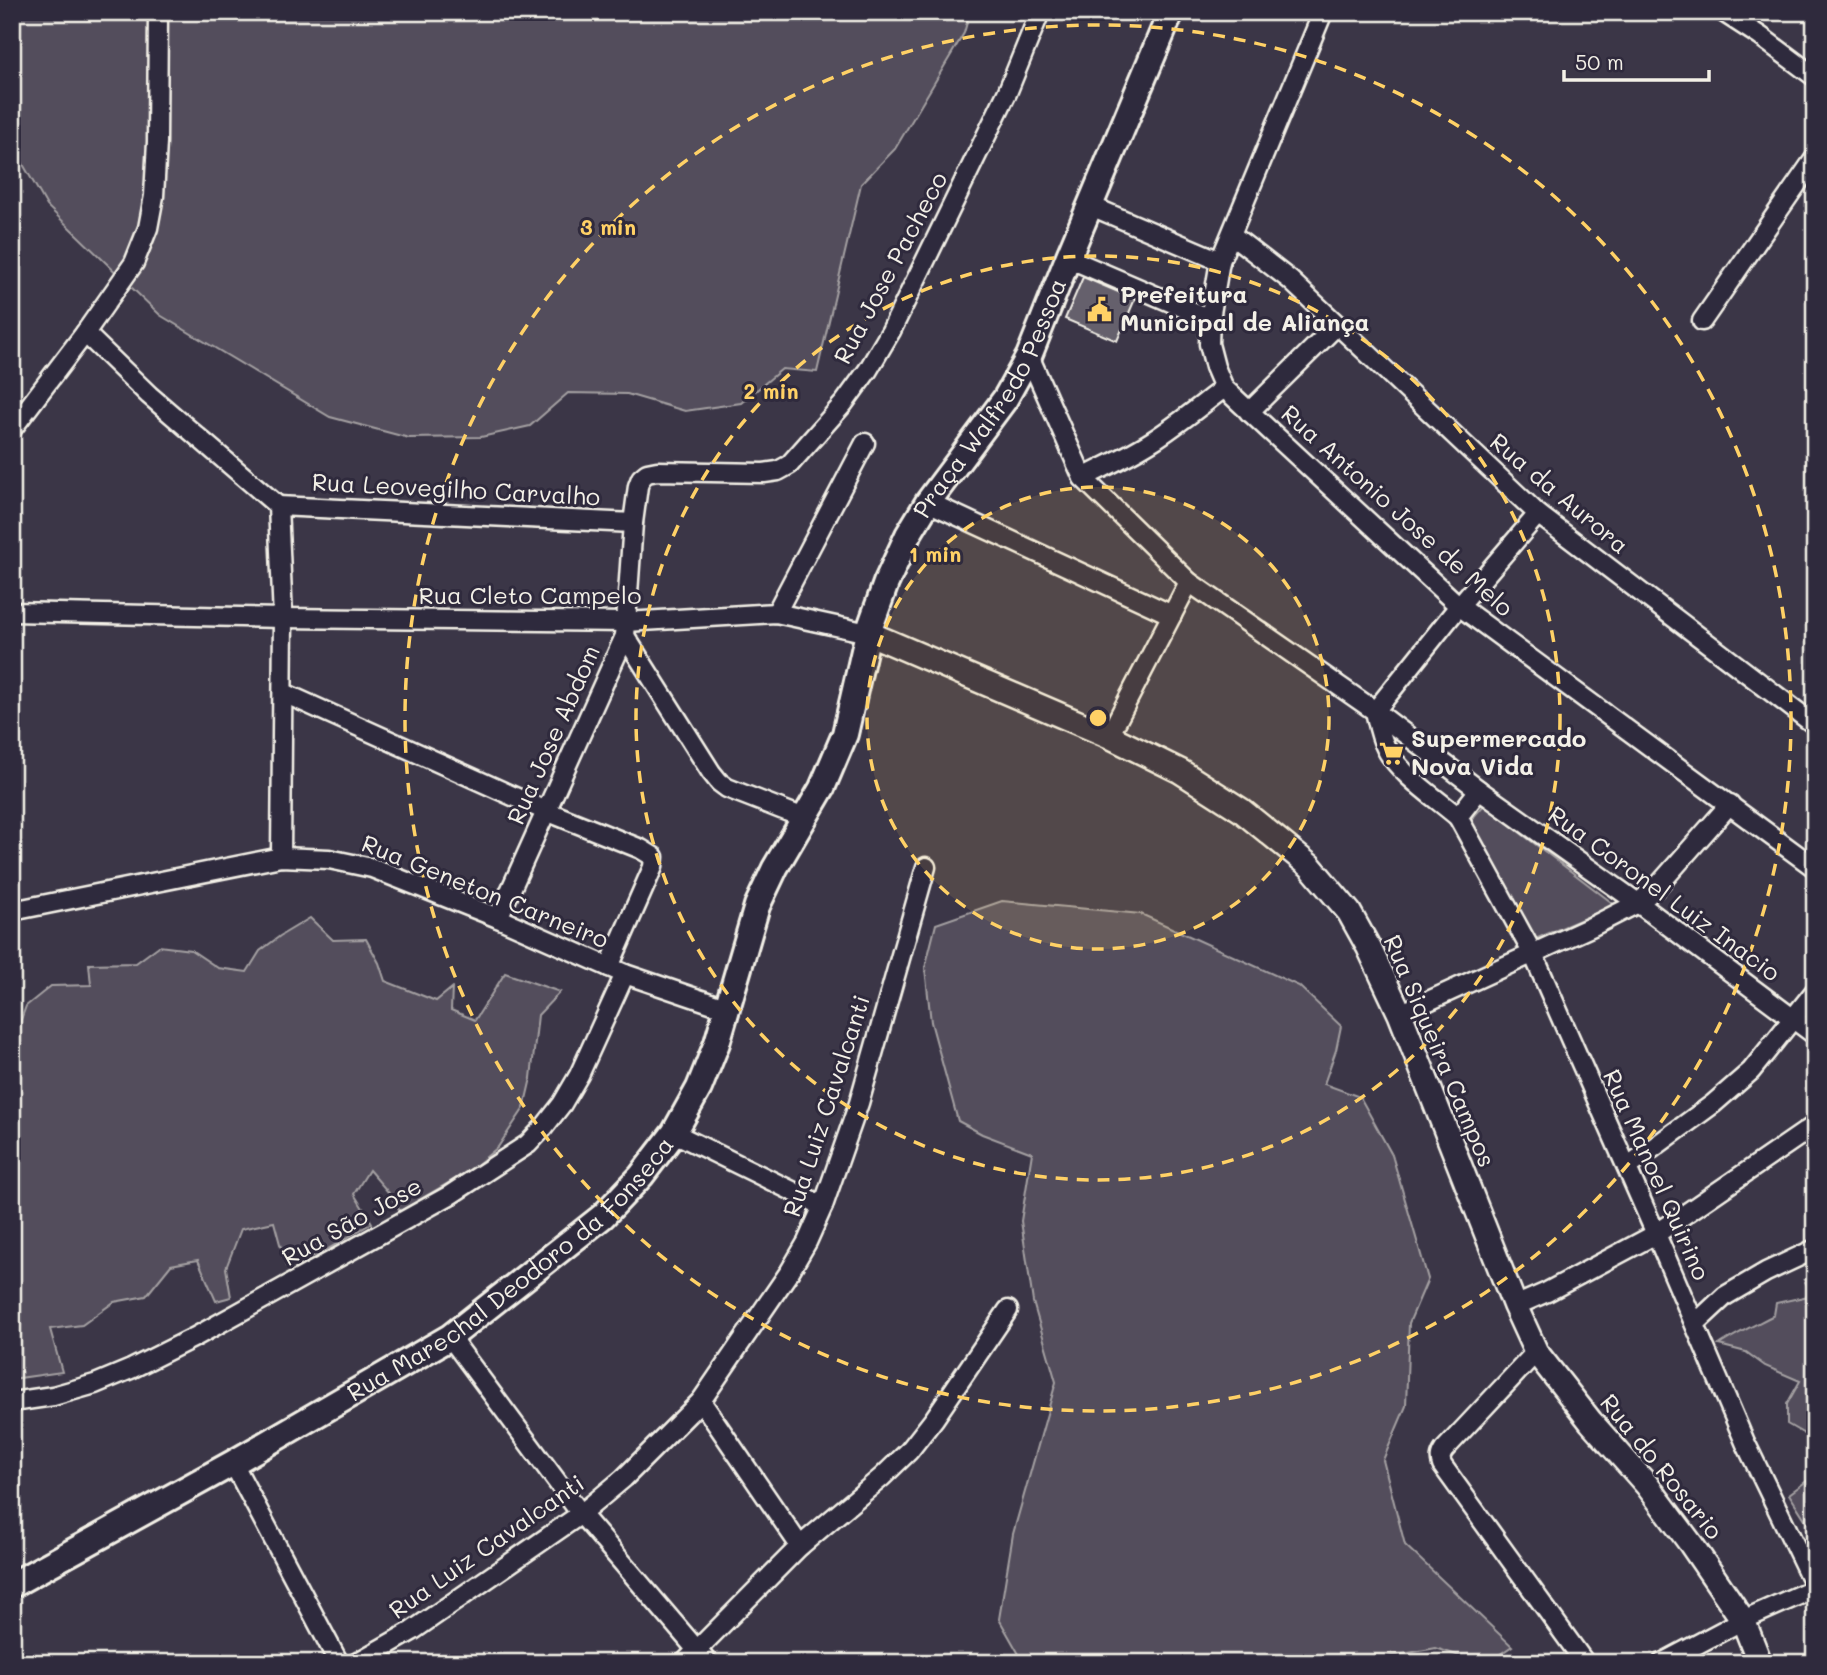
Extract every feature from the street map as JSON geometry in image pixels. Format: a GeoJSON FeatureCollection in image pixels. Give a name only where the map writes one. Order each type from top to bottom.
{"type":"FeatureCollection","features":[{"type":"Feature","properties":{"kind":"main road","name":"Praça Walfredo Pessoa"},"geometry":{"type":"LineString","coordinates":[[822,788],[845,734],[868,632],[886,583],[908,535],[928,502],[1005,399],[1029,356],[1171,12]]}},
{"type":"Feature","properties":{"kind":"main road","name":"Rua Marechal Deodoro da Fonseca"},"geometry":{"type":"LineString","coordinates":[[12,1585],[233,1463],[450,1337],[603,1216],[641,1176],[674,1133],[699,1087],[728,1009],[757,906],[775,868],[822,788]]}},
{"type":"Feature","properties":{"kind":"street"},"geometry":{"type":"LineString","coordinates":[[12,429],[134,263],[148,228],[154,196],[157,142],[158,12]]}},
{"type":"Feature","properties":{"kind":"street","name":"Rua Jose Pacheco"},"geometry":{"type":"LineString","coordinates":[[633,523],[638,486],[647,473],[778,471],[789,465],[844,403],[891,331],[1007,93],[1040,12]]}},
{"type":"Feature","properties":{"kind":"street","name":"Rua Antonio Jose de Melo"},"geometry":{"type":"LineString","coordinates":[[1323,12],[1220,261],[1210,318],[1209,344],[1224,388],[1459,606],[1815,868]]}},
{"type":"Feature","properties":{"kind":"street"},"geometry":{"type":"LineString","coordinates":[[1723,12],[1815,77]]}},
{"type":"Feature","properties":{"kind":"street"},"geometry":{"type":"LineString","coordinates":[[1702,321],[1815,158]]}},
{"type":"Feature","properties":{"kind":"street"},"geometry":{"type":"LineString","coordinates":[[1091,206],[1220,261]]}},
{"type":"Feature","properties":{"kind":"street","name":"Rua da Aurora"},"geometry":{"type":"LineString","coordinates":[[1232,235],[1290,280],[1538,514],[1815,724]]}},
{"type":"Feature","properties":{"kind":"street"},"geometry":{"type":"LineString","coordinates":[[1068,258],[1210,318]]}},
{"type":"Feature","properties":{"kind":"street"},"geometry":{"type":"LineString","coordinates":[[1249,411],[1338,326]]}},
{"type":"Feature","properties":{"kind":"street"},"geometry":{"type":"LineString","coordinates":[[85,333],[149,395],[278,506],[284,693],[281,857]]}},
{"type":"Feature","properties":{"kind":"street","name":"Rua Coronel Luiz Inacio"},"geometry":{"type":"LineString","coordinates":[[1029,356],[1083,478],[1189,582],[1375,711],[1815,1035]]}},
{"type":"Feature","properties":{"kind":"street"},"geometry":{"type":"LineString","coordinates":[[1083,478],[1150,442],[1224,388]]}},
{"type":"Feature","properties":{"kind":"street"},"geometry":{"type":"LineString","coordinates":[[776,613],[865,443]]}},
{"type":"Feature","properties":{"kind":"street"},"geometry":{"type":"LineString","coordinates":[[928,502],[1172,615]]}},
{"type":"Feature","properties":{"kind":"street","name":"Rua Leovegilho Carvalho"},"geometry":{"type":"LineString","coordinates":[[278,506],[633,523]]}},
{"type":"Feature","properties":{"kind":"street"},"geometry":{"type":"LineString","coordinates":[[1479,790],[1458,817],[1399,768],[1383,744],[1375,711],[1459,606],[1538,514]]}},
{"type":"Feature","properties":{"kind":"street","name":"Rua Jose Abdom"},"geometry":{"type":"LineString","coordinates":[[498,918],[626,629],[633,523]]}},
{"type":"Feature","properties":{"kind":"street"},"geometry":{"type":"LineString","coordinates":[[1109,736],[1189,582]]}},
{"type":"Feature","properties":{"kind":"street","name":"Rua Cleto Campelo"},"geometry":{"type":"LineString","coordinates":[[12,612],[626,629],[776,613],[868,632]]}},
{"type":"Feature","properties":{"kind":"street"},"geometry":{"type":"LineString","coordinates":[[626,629],[719,782],[727,788],[804,818]]}},
{"type":"Feature","properties":{"kind":"street","name":"Rua Siqueira Campos"},"geometry":{"type":"LineString","coordinates":[[868,632],[1109,736],[1180,771],[1241,810],[1310,866],[1349,912],[1400,1014],[1516,1306]]}},
{"type":"Feature","properties":{"kind":"street"},"geometry":{"type":"LineString","coordinates":[[284,693],[547,811]]}},
{"type":"Feature","properties":{"kind":"street"},"geometry":{"type":"LineString","coordinates":[[1400,1014],[1638,904],[1656,888],[1730,804]]}},
{"type":"Feature","properties":{"kind":"street","name":"Rua São Jose"},"geometry":{"type":"LineString","coordinates":[[12,1402],[53,1396],[95,1384],[195,1337],[450,1195],[528,1144],[544,1127],[579,1075],[653,867],[654,857],[547,811]]}},
{"type":"Feature","properties":{"kind":"street","name":"Rua Manoel Quirino"},"geometry":{"type":"LineString","coordinates":[[1458,817],[1533,954],[1745,1442],[1815,1588]]}},
{"type":"Feature","properties":{"kind":"street","name":"Rua Geneton Carneiro"},"geometry":{"type":"LineString","coordinates":[[12,911],[281,857],[329,859],[372,869],[498,918],[617,970],[728,1009]]}},
{"type":"Feature","properties":{"kind":"street","name":"Rua Luiz Cavalcanti"},"geometry":{"type":"LineString","coordinates":[[356,1663],[412,1631],[582,1514],[624,1478],[701,1401],[790,1271],[823,1206],[859,1103],[926,867]]}},
{"type":"Feature","properties":{"kind":"street"},"geometry":{"type":"LineString","coordinates":[[1627,1167],[1713,1104],[1751,1070],[1815,991]]}},
{"type":"Feature","properties":{"kind":"street"},"geometry":{"type":"LineString","coordinates":[[1516,1306],[1656,1234],[1815,1125]]}},
{"type":"Feature","properties":{"kind":"street"},"geometry":{"type":"LineString","coordinates":[[674,1133],[823,1206]]}},
{"type":"Feature","properties":{"kind":"street"},"geometry":{"type":"LineString","coordinates":[[1695,1324],[1726,1296],[1766,1272],[1815,1249]]}},
{"type":"Feature","properties":{"kind":"street","name":"Rua do Rosario"},"geometry":{"type":"LineString","coordinates":[[1516,1306],[1536,1352],[1591,1422],[1647,1485],[1743,1620],[1760,1663]]}},
{"type":"Feature","properties":{"kind":"street"},"geometry":{"type":"LineString","coordinates":[[450,1337],[582,1514],[696,1659],[800,1546],[909,1451],[1008,1310]]}},
{"type":"Feature","properties":{"kind":"street"},"geometry":{"type":"LineString","coordinates":[[1536,1352],[1444,1450],[1440,1460],[1585,1663]]}},
{"type":"Feature","properties":{"kind":"street"},"geometry":{"type":"LineString","coordinates":[[701,1401],[800,1546]]}},
{"type":"Feature","properties":{"kind":"street"},"geometry":{"type":"LineString","coordinates":[[233,1463],[339,1663]]}},
{"type":"Feature","properties":{"kind":"street"},"geometry":{"type":"LineString","coordinates":[[1662,1663],[1743,1620],[1815,1588]]}},
{"type":"Feature","properties":{"kind":"shaded area"},"geometry":{"type":"Polygon","coordinates":[[[12,12],[970,12],[964,33],[895,149],[861,184],[817,372],[782,369],[741,403],[685,411],[627,394],[568,393],[530,426],[481,437],[409,438],[330,417],[160,315],[47,206],[12,145],[12,12]]]}},
{"type":"Feature","properties":{"kind":"shaded area"},"geometry":{"type":"Polygon","coordinates":[[[1484,805],[1615,905],[1533,940],[1470,821],[1484,805]]]}},
{"type":"Feature","properties":{"kind":"shaded area"},"geometry":{"type":"Polygon","coordinates":[[[1002,901],[1141,914],[1299,986],[1341,1026],[1324,1084],[1360,1097],[1392,1155],[1428,1279],[1409,1323],[1406,1406],[1383,1460],[1405,1545],[1512,1646],[1487,1663],[1436,1648],[1366,1663],[1024,1663],[999,1619],[1013,1534],[1056,1382],[1033,1302],[1021,1221],[1032,1153],[982,1134],[958,1121],[931,1022],[925,968],[936,924],[1002,901]]]}},
{"type":"Feature","properties":{"kind":"shaded area"},"geometry":{"type":"Polygon","coordinates":[[[310,918],[333,940],[366,939],[385,981],[436,1001],[452,988],[451,1010],[475,1020],[505,973],[560,992],[538,1015],[531,1078],[524,1108],[498,1147],[472,1169],[400,1211],[369,1170],[354,1194],[372,1223],[321,1253],[286,1266],[274,1222],[241,1229],[226,1268],[231,1297],[216,1301],[198,1260],[171,1265],[146,1296],[114,1302],[82,1325],[50,1329],[62,1372],[12,1379],[12,1044],[26,1006],[51,986],[91,985],[89,964],[136,963],[159,946],[191,950],[218,968],[247,972],[260,951],[310,918]]]}},
{"type":"Feature","properties":{"kind":"shaded area"},"geometry":{"type":"Polygon","coordinates":[[[1804,1280],[1815,1280],[1815,1440],[1787,1424],[1787,1404],[1800,1381],[1765,1366],[1746,1352],[1719,1345],[1774,1315],[1776,1303],[1813,1295],[1804,1280]]]}},
{"type":"Feature","properties":{"kind":"shaded area"},"geometry":{"type":"Polygon","coordinates":[[[1815,1475],[1815,1530],[1810,1527],[1789,1494],[1815,1475]]]}},
{"type":"Feature","properties":{"kind":"building","name":"Prefeitura Municipal de Aliança"},"geometry":{"type":"Polygon","coordinates":[[[1083,277],[1135,299],[1117,341],[1065,319],[1083,277]]]}},
{"type":"Feature","properties":{"kind":"place","name":"Prefeitura Municipal de Aliança"},"geometry":{"type":"Point","coordinates":[1100,309]}},
{"type":"Feature","properties":{"kind":"place","name":"Supermercado Nova Vida"},"geometry":{"type":"Point","coordinates":[1391,753]}}]}
